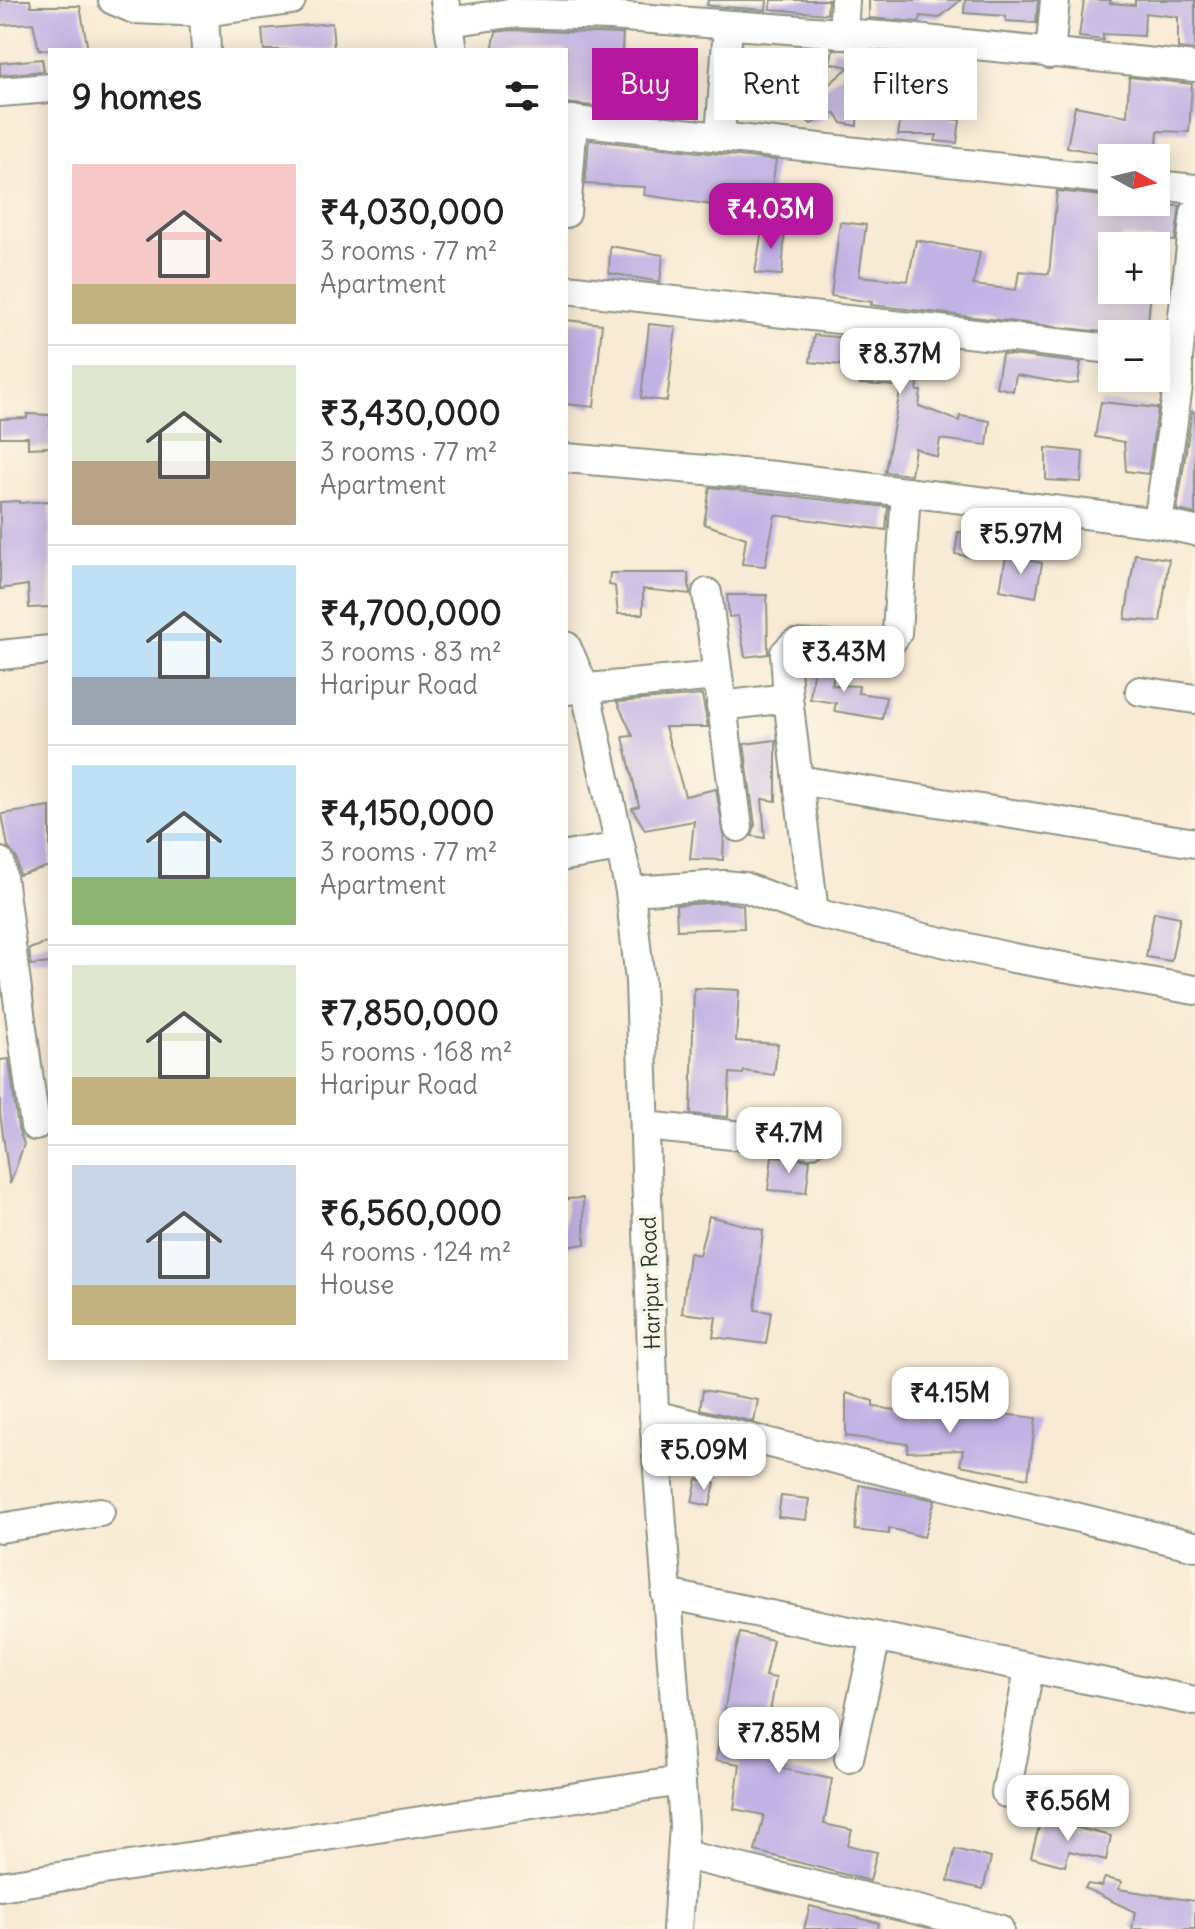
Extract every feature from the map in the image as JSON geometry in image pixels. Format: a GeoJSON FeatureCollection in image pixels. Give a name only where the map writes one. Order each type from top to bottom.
{"type":"FeatureCollection","features":[{"type":"Feature","properties":{"kind":"street"},"geometry":{"type":"LineString","coordinates":[[113,0],[134,9],[204,12],[291,0]]}},
{"type":"Feature","properties":{"kind":"street"},"geometry":{"type":"LineString","coordinates":[[843,35],[845,0]]}},
{"type":"Feature","properties":{"kind":"street"},"geometry":{"type":"LineString","coordinates":[[1050,54],[1055,0]]}},
{"type":"Feature","properties":{"kind":"street"},"geometry":{"type":"LineString","coordinates":[[453,48],[447,11],[611,16],[895,37],[1195,67]]}},
{"type":"Feature","properties":{"kind":"street"},"geometry":{"type":"LineString","coordinates":[[204,12],[206,48]]}},
{"type":"Feature","properties":{"kind":"street"},"geometry":{"type":"LineString","coordinates":[[720,136],[728,27]]}},
{"type":"Feature","properties":{"kind":"street"},"geometry":{"type":"LineString","coordinates":[[0,92],[48,88]]}},
{"type":"Feature","properties":{"kind":"street"},"geometry":{"type":"LineString","coordinates":[[568,166],[570,120],[1098,178]]}},
{"type":"Feature","properties":{"kind":"street"},"geometry":{"type":"LineString","coordinates":[[1170,186],[1195,189]]}},
{"type":"Feature","properties":{"kind":"street"},"geometry":{"type":"LineString","coordinates":[[1158,523],[1178,386],[1176,357],[1195,213]]}},
{"type":"Feature","properties":{"kind":"street"},"geometry":{"type":"LineString","coordinates":[[568,289],[1098,347]]}},
{"type":"Feature","properties":{"kind":"street"},"geometry":{"type":"LineString","coordinates":[[568,458],[775,476],[1158,523],[1195,531]]}},
{"type":"Feature","properties":{"kind":"street"},"geometry":{"type":"LineString","coordinates":[[814,913],[785,653],[790,646],[874,648],[892,642],[897,633],[906,492]]}},
{"type":"Feature","properties":{"kind":"street"},"geometry":{"type":"LineString","coordinates":[[707,593],[738,827]]}},
{"type":"Feature","properties":{"kind":"street"},"geometry":{"type":"LineString","coordinates":[[0,655],[48,650]]}},
{"type":"Feature","properties":{"kind":"street","name":"Haripur Road"},"geometry":{"type":"LineString","coordinates":[[568,655],[630,891],[640,981],[654,1415],[684,1855],[677,1929]]}},
{"type":"Feature","properties":{"kind":"street"},"geometry":{"type":"LineString","coordinates":[[576,689],[717,676]]}},
{"type":"Feature","properties":{"kind":"street"},"geometry":{"type":"LineString","coordinates":[[1140,691],[1195,699]]}},
{"type":"Feature","properties":{"kind":"street"},"geometry":{"type":"LineString","coordinates":[[721,706],[788,698]]}},
{"type":"Feature","properties":{"kind":"street"},"geometry":{"type":"LineString","coordinates":[[798,780],[1195,843]]}},
{"type":"Feature","properties":{"kind":"street"},"geometry":{"type":"LineString","coordinates":[[568,856],[620,847]]}},
{"type":"Feature","properties":{"kind":"street"},"geometry":{"type":"LineString","coordinates":[[0,862],[35,1126]]}},
{"type":"Feature","properties":{"kind":"street"},"geometry":{"type":"LineString","coordinates":[[630,891],[724,885],[744,887],[814,913],[1013,958],[1195,990]]}},
{"type":"Feature","properties":{"kind":"street"},"geometry":{"type":"LineString","coordinates":[[645,1126],[810,1143]]}},
{"type":"Feature","properties":{"kind":"street"},"geometry":{"type":"LineString","coordinates":[[654,1415],[1195,1546]]}},
{"type":"Feature","properties":{"kind":"street"},"geometry":{"type":"LineString","coordinates":[[0,1528],[100,1512]]}},
{"type":"Feature","properties":{"kind":"street"},"geometry":{"type":"LineString","coordinates":[[666,1594],[1195,1701]]}},
{"type":"Feature","properties":{"kind":"street"},"geometry":{"type":"LineString","coordinates":[[849,1758],[876,1637]]}},
{"type":"Feature","properties":{"kind":"street"},"geometry":{"type":"LineString","coordinates":[[1006,1793],[1029,1669]]}},
{"type":"Feature","properties":{"kind":"street"},"geometry":{"type":"LineString","coordinates":[[0,1886],[681,1781]]}},
{"type":"Feature","properties":{"kind":"street"},"geometry":{"type":"LineString","coordinates":[[684,1855],[999,1929]]}},
{"type":"Feature","properties":{"kind":"building"},"geometry":{"type":"Polygon","coordinates":[[[0,0],[30,0],[31,6],[80,6],[88,48],[39,50],[33,23],[0,25],[0,0]]]}},
{"type":"Feature","properties":{"kind":"building"},"geometry":{"type":"Polygon","coordinates":[[[708,0],[767,0],[766,10],[711,6],[707,5],[708,0]]]}},
{"type":"Feature","properties":{"kind":"building"},"geometry":{"type":"Polygon","coordinates":[[[771,0],[828,0],[827,14],[770,9],[771,0]]]}},
{"type":"Feature","properties":{"kind":"building"},"geometry":{"type":"Polygon","coordinates":[[[869,0],[961,0],[939,18],[921,16],[919,22],[869,18],[869,0]]]}},
{"type":"Feature","properties":{"kind":"building"},"geometry":{"type":"Polygon","coordinates":[[[965,0],[1038,0],[1036,23],[1006,21],[1006,16],[964,13],[965,0]]]}},
{"type":"Feature","properties":{"kind":"building"},"geometry":{"type":"Polygon","coordinates":[[[1084,0],[1111,0],[1110,3],[1135,5],[1135,0],[1195,0],[1195,50],[1178,48],[1178,17],[1145,13],[1144,36],[1103,34],[1103,40],[1079,37],[1084,0]]]}},
{"type":"Feature","properties":{"kind":"building"},"geometry":{"type":"Polygon","coordinates":[[[332,23],[334,48],[264,48],[262,29],[332,23]]]}},
{"type":"Feature","properties":{"kind":"building"},"geometry":{"type":"Polygon","coordinates":[[[511,30],[623,34],[622,48],[592,48],[592,106],[568,103],[568,48],[492,48],[496,32],[511,30]]]}},
{"type":"Feature","properties":{"kind":"building"},"geometry":{"type":"Polygon","coordinates":[[[833,49],[844,50],[844,66],[830,63],[833,49]]]}},
{"type":"Feature","properties":{"kind":"building"},"geometry":{"type":"Polygon","coordinates":[[[42,59],[44,71],[0,75],[0,63],[42,59]]]}},
{"type":"Feature","properties":{"kind":"building"},"geometry":{"type":"Polygon","coordinates":[[[844,71],[844,120],[857,120],[857,126],[842,123],[835,113],[828,116],[828,85],[844,71]]]}},
{"type":"Feature","properties":{"kind":"building"},"geometry":{"type":"Polygon","coordinates":[[[1129,77],[1192,84],[1189,132],[1158,131],[1157,144],[1098,144],[1098,153],[1067,147],[1075,106],[1127,116],[1129,77]]]}},
{"type":"Feature","properties":{"kind":"building"},"geometry":{"type":"Polygon","coordinates":[[[900,120],[960,120],[957,143],[935,141],[937,135],[898,135],[900,120]]]}},
{"type":"Feature","properties":{"kind":"building"},"geometry":{"type":"Polygon","coordinates":[[[589,140],[776,160],[768,213],[644,195],[645,187],[585,184],[589,140]]]}},
{"type":"Feature","properties":{"kind":"building"},"geometry":{"type":"Polygon","coordinates":[[[1057,191],[1098,195],[1098,216],[1170,216],[1170,205],[1180,206],[1175,241],[1170,241],[1170,232],[1098,232],[1098,304],[1150,304],[1148,320],[1098,320],[1098,332],[871,305],[872,302],[831,296],[840,222],[866,225],[859,276],[908,281],[916,240],[980,252],[973,285],[1016,290],[1019,271],[1049,274],[1057,191]]]}},
{"type":"Feature","properties":{"kind":"building"},"geometry":{"type":"Polygon","coordinates":[[[763,224],[785,227],[782,275],[755,273],[763,224]]]}},
{"type":"Feature","properties":{"kind":"building"},"geometry":{"type":"Polygon","coordinates":[[[610,246],[663,255],[660,282],[609,273],[610,246]]]}},
{"type":"Feature","properties":{"kind":"building"},"geometry":{"type":"Polygon","coordinates":[[[568,320],[602,324],[594,407],[568,404],[568,320]]]}},
{"type":"Feature","properties":{"kind":"building"},"geometry":{"type":"Polygon","coordinates":[[[649,324],[676,327],[667,401],[641,398],[649,324]]]}},
{"type":"Feature","properties":{"kind":"building"},"geometry":{"type":"Polygon","coordinates":[[[814,335],[924,345],[917,391],[921,391],[919,406],[959,421],[960,416],[990,421],[987,445],[940,439],[937,457],[915,448],[911,475],[885,472],[901,386],[860,384],[862,367],[810,362],[814,335]]]}},
{"type":"Feature","properties":{"kind":"building"},"geometry":{"type":"Polygon","coordinates":[[[1002,354],[1081,363],[1078,383],[1016,375],[1013,391],[996,387],[1002,354]]]}},
{"type":"Feature","properties":{"kind":"building"},"geometry":{"type":"Polygon","coordinates":[[[1101,402],[1158,408],[1148,474],[1126,471],[1124,442],[1095,437],[1101,402]]]}},
{"type":"Feature","properties":{"kind":"building"},"geometry":{"type":"Polygon","coordinates":[[[1192,411],[1195,412],[1195,514],[1177,510],[1192,411]]]}},
{"type":"Feature","properties":{"kind":"building"},"geometry":{"type":"Polygon","coordinates":[[[27,414],[48,415],[48,447],[28,448],[28,437],[0,437],[0,419],[27,418],[27,414]]]}},
{"type":"Feature","properties":{"kind":"building"},"geometry":{"type":"Polygon","coordinates":[[[1046,448],[1083,452],[1081,482],[1046,480],[1046,448]]]}},
{"type":"Feature","properties":{"kind":"building"},"geometry":{"type":"Polygon","coordinates":[[[710,487],[888,507],[886,530],[775,515],[765,566],[742,564],[746,538],[704,524],[710,487]]]}},
{"type":"Feature","properties":{"kind":"building"},"geometry":{"type":"Polygon","coordinates":[[[48,501],[48,607],[29,608],[28,585],[0,589],[0,502],[48,501]]]}},
{"type":"Feature","properties":{"kind":"building"},"geometry":{"type":"Polygon","coordinates":[[[958,532],[974,533],[971,557],[955,554],[958,532]]]}},
{"type":"Feature","properties":{"kind":"building"},"geometry":{"type":"Polygon","coordinates":[[[1135,554],[1169,559],[1160,622],[1125,619],[1135,554]]]}},
{"type":"Feature","properties":{"kind":"building"},"geometry":{"type":"Polygon","coordinates":[[[1006,556],[1042,563],[1036,597],[1000,590],[1006,556]]]}},
{"type":"Feature","properties":{"kind":"building"},"geometry":{"type":"Polygon","coordinates":[[[610,573],[688,573],[690,594],[643,589],[643,614],[618,614],[615,586],[609,585],[610,573]]]}},
{"type":"Feature","properties":{"kind":"building"},"geometry":{"type":"Polygon","coordinates":[[[727,595],[767,595],[768,654],[745,657],[738,616],[729,617],[727,595]]]}},
{"type":"Feature","properties":{"kind":"building"},"geometry":{"type":"Polygon","coordinates":[[[814,662],[836,663],[832,685],[859,686],[858,693],[886,697],[882,719],[834,711],[836,703],[810,699],[814,662]]]}},
{"type":"Feature","properties":{"kind":"building"},"geometry":{"type":"Polygon","coordinates":[[[702,695],[708,727],[665,727],[685,796],[716,789],[724,835],[723,860],[690,859],[694,821],[645,830],[632,808],[639,806],[623,737],[633,736],[617,702],[702,695]]]}},
{"type":"Feature","properties":{"kind":"building"},"geometry":{"type":"Polygon","coordinates":[[[776,740],[776,801],[762,799],[765,838],[752,836],[755,825],[744,744],[776,740]]]}},
{"type":"Feature","properties":{"kind":"building"},"geometry":{"type":"Polygon","coordinates":[[[48,807],[48,867],[19,875],[17,859],[8,847],[2,814],[48,807]]]}},
{"type":"Feature","properties":{"kind":"building"},"geometry":{"type":"Polygon","coordinates":[[[724,902],[743,905],[744,928],[677,930],[676,905],[724,902]]]}},
{"type":"Feature","properties":{"kind":"building"},"geometry":{"type":"Polygon","coordinates":[[[1154,912],[1180,917],[1171,961],[1146,957],[1154,912]]]}},
{"type":"Feature","properties":{"kind":"building"},"geometry":{"type":"Polygon","coordinates":[[[48,943],[48,963],[31,965],[29,949],[48,943]]]}},
{"type":"Feature","properties":{"kind":"building"},"geometry":{"type":"Polygon","coordinates":[[[694,988],[739,990],[736,1041],[778,1044],[774,1075],[744,1071],[743,1074],[730,1073],[728,1117],[691,1114],[694,988]]]}},
{"type":"Feature","properties":{"kind":"building"},"geometry":{"type":"Polygon","coordinates":[[[9,1059],[18,1128],[24,1144],[10,1184],[0,1114],[0,1060],[9,1059]]]}},
{"type":"Feature","properties":{"kind":"building"},"geometry":{"type":"Polygon","coordinates":[[[772,1156],[810,1160],[806,1193],[768,1190],[772,1156]]]}},
{"type":"Feature","properties":{"kind":"building"},"geometry":{"type":"Polygon","coordinates":[[[583,1198],[585,1244],[568,1247],[568,1199],[583,1198]]]}},
{"type":"Feature","properties":{"kind":"building"},"geometry":{"type":"Polygon","coordinates":[[[709,1216],[763,1230],[755,1310],[771,1312],[766,1344],[713,1337],[716,1317],[682,1313],[689,1253],[699,1255],[709,1216]]]}},
{"type":"Feature","properties":{"kind":"building"},"geometry":{"type":"Polygon","coordinates":[[[703,1390],[758,1400],[754,1422],[700,1409],[703,1390]]]}},
{"type":"Feature","properties":{"kind":"building"},"geometry":{"type":"Polygon","coordinates":[[[846,1393],[873,1401],[873,1406],[907,1413],[906,1419],[969,1418],[970,1410],[1036,1418],[1028,1478],[960,1465],[963,1450],[907,1452],[908,1444],[846,1436],[846,1393]]]}},
{"type":"Feature","properties":{"kind":"building"},"geometry":{"type":"Polygon","coordinates":[[[697,1479],[715,1483],[710,1506],[692,1502],[697,1479]]]}},
{"type":"Feature","properties":{"kind":"building"},"geometry":{"type":"Polygon","coordinates":[[[859,1485],[935,1500],[924,1537],[889,1528],[889,1534],[855,1530],[859,1485]]]}},
{"type":"Feature","properties":{"kind":"building"},"geometry":{"type":"Polygon","coordinates":[[[781,1496],[809,1499],[806,1520],[778,1517],[781,1496]]]}},
{"type":"Feature","properties":{"kind":"building"},"geometry":{"type":"Polygon","coordinates":[[[740,1633],[773,1640],[765,1676],[776,1678],[768,1723],[790,1727],[783,1769],[832,1779],[824,1824],[852,1830],[848,1845],[877,1852],[870,1881],[755,1851],[764,1815],[734,1809],[740,1764],[716,1760],[740,1633]]]}},
{"type":"Feature","properties":{"kind":"building"},"geometry":{"type":"Polygon","coordinates":[[[1041,1819],[1111,1836],[1106,1860],[1069,1851],[1065,1866],[1031,1857],[1041,1819]]]}},
{"type":"Feature","properties":{"kind":"building"},"geometry":{"type":"Polygon","coordinates":[[[955,1849],[991,1858],[983,1889],[948,1881],[955,1849]]]}},
{"type":"Feature","properties":{"kind":"building"},"geometry":{"type":"Polygon","coordinates":[[[1105,1878],[1122,1882],[1118,1889],[1195,1901],[1195,1929],[1132,1929],[1135,1912],[1085,1888],[1087,1884],[1101,1886],[1105,1878]]]}},
{"type":"Feature","properties":{"kind":"building"},"geometry":{"type":"Polygon","coordinates":[[[810,1906],[879,1923],[878,1929],[804,1929],[810,1906]]]}}]}
